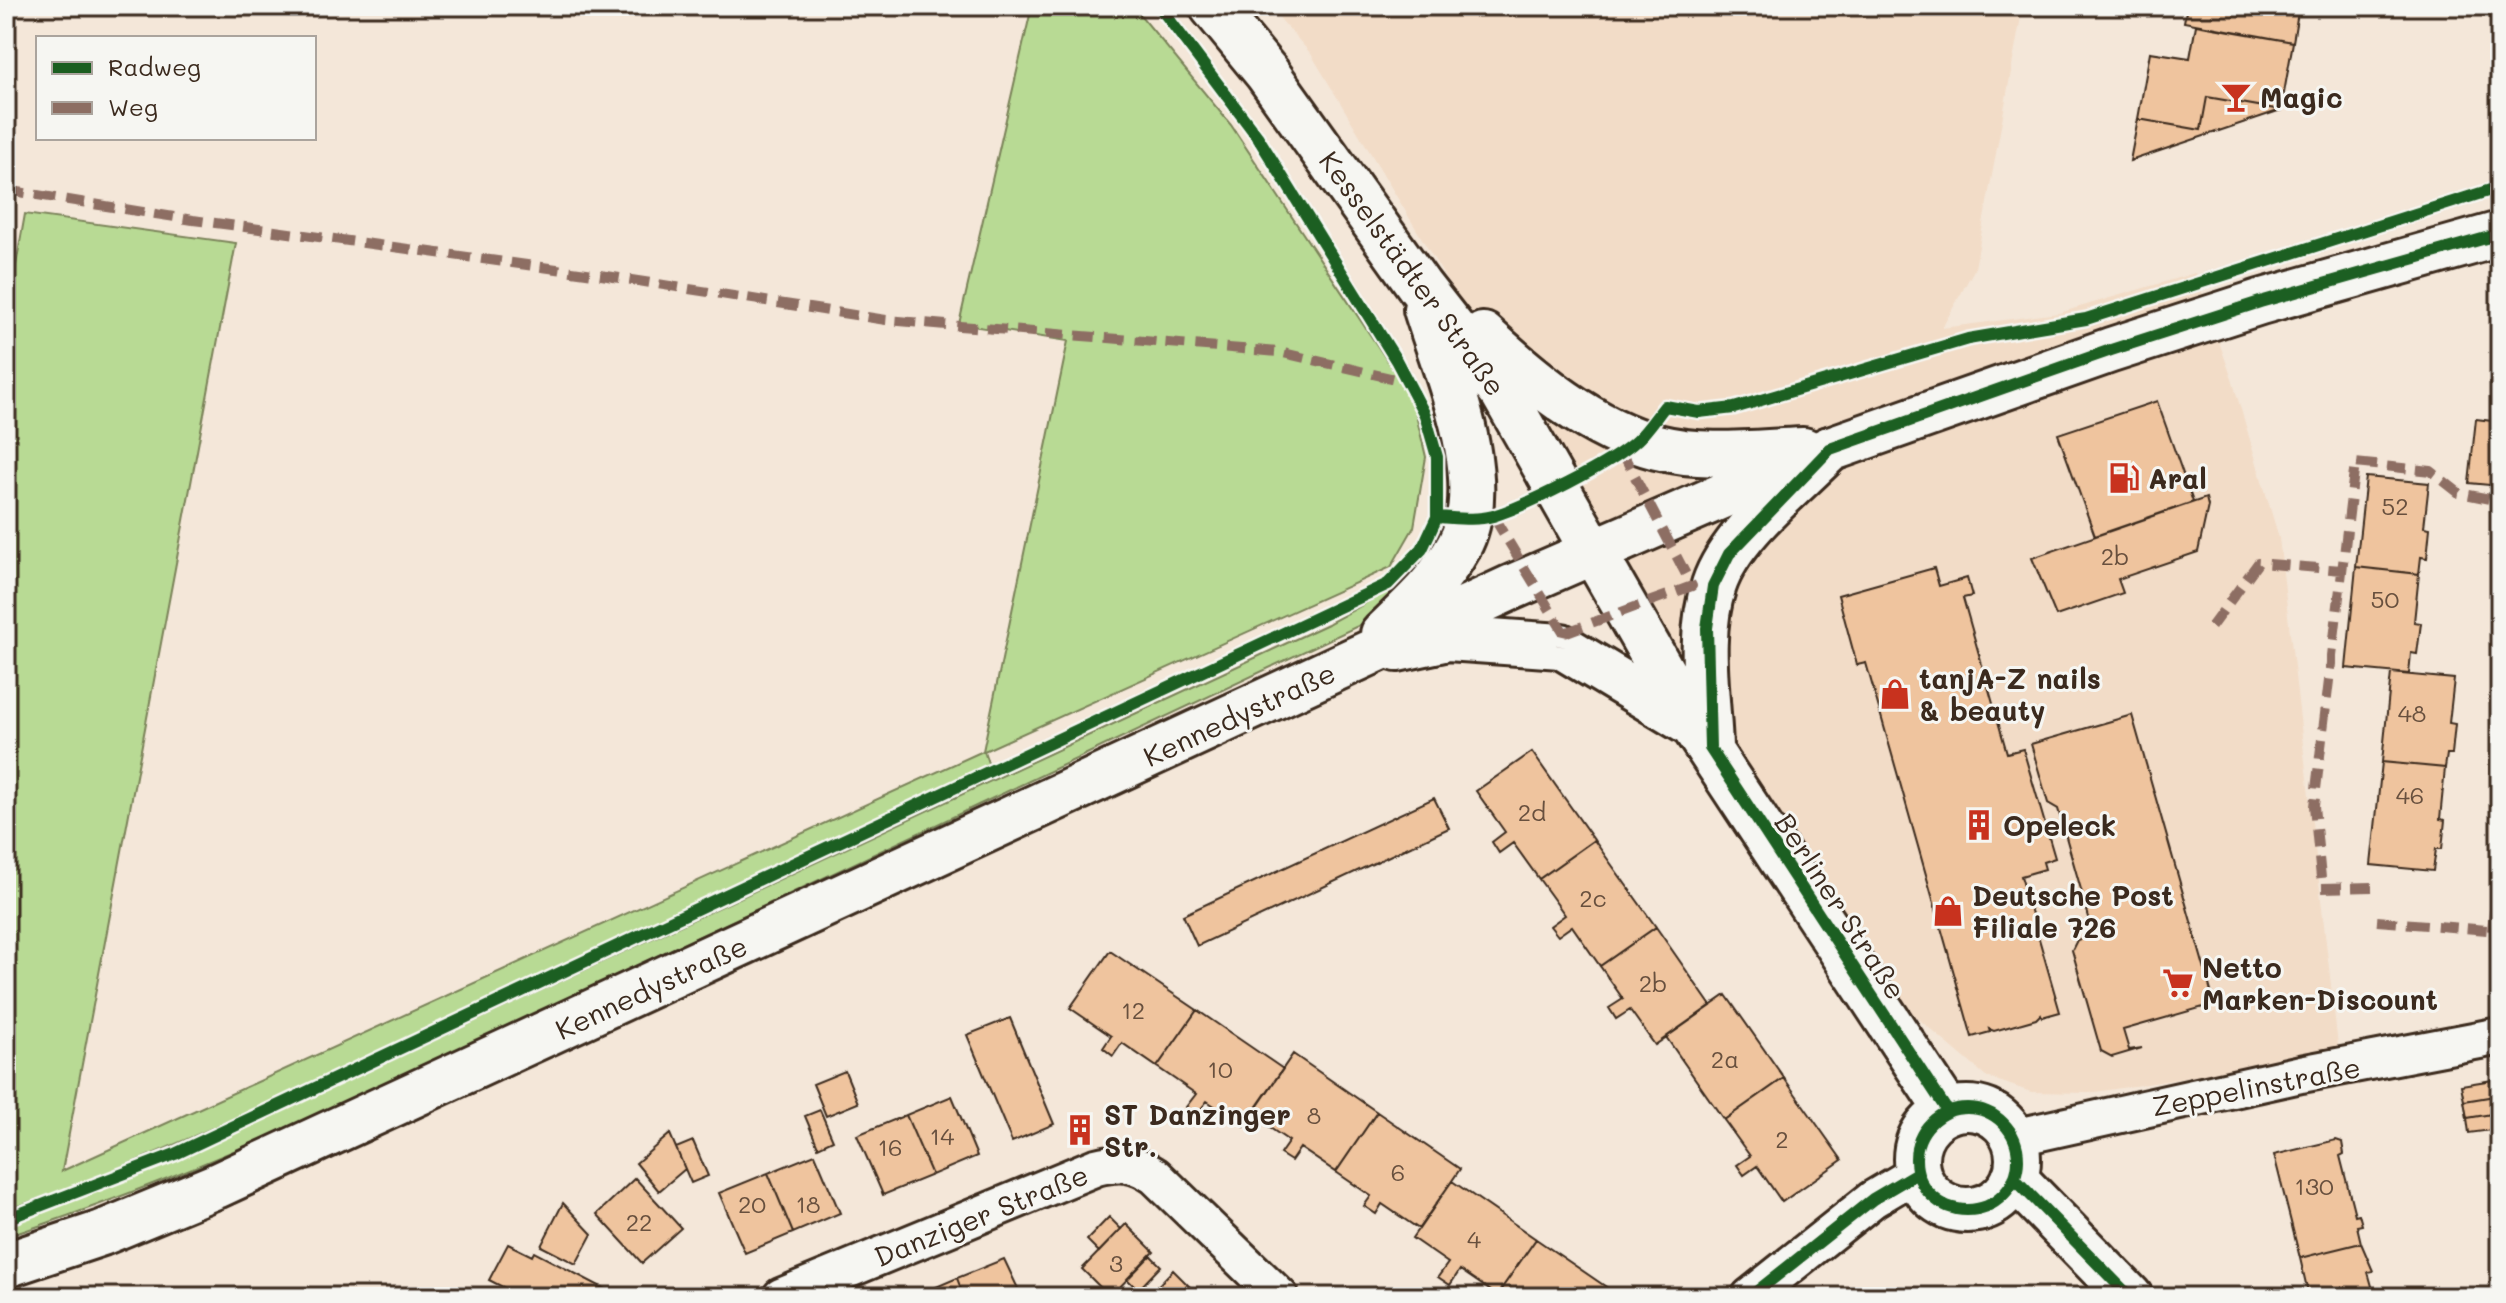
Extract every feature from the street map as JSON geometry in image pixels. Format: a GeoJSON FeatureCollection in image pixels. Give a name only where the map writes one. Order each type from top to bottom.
{"type":"FeatureCollection","features":[{"type":"Feature","properties":{"kind":"main road","name":"Kesselstädter Straße"},"geometry":{"type":"LineString","coordinates":[[1212,6],[1267,73],[1408,271],[1503,393],[1594,553]]}},
{"type":"Feature","properties":{"kind":"main road","name":"Kennedystraße"},"geometry":{"type":"LineString","coordinates":[[6,1265],[102,1233],[216,1186],[1358,658],[1830,449],[2260,302],[2500,234]]}},
{"type":"Feature","properties":{"kind":"main road"},"geometry":{"type":"LineString","coordinates":[[1408,271],[1525,374],[1584,414],[1638,440],[1696,453],[1830,449]]}},
{"type":"Feature","properties":{"kind":"main road"},"geometry":{"type":"LineString","coordinates":[[1358,658],[1444,571],[1460,545],[1470,519],[1472,481],[1462,430],[1408,271]]}},
{"type":"Feature","properties":{"kind":"main road"},"geometry":{"type":"LineString","coordinates":[[1702,738],[1705,662],[1713,586],[1729,554],[1830,449]]}},
{"type":"Feature","properties":{"kind":"main road","name":"Berliner Straße"},"geometry":{"type":"LineString","coordinates":[[1594,553],[1702,738],[1948,1112]]}},
{"type":"Feature","properties":{"kind":"main road"},"geometry":{"type":"LineString","coordinates":[[1358,658],[1448,638],[1499,639],[1561,646],[1702,738]]}},
{"type":"Feature","properties":{"kind":"main road"},"geometry":{"type":"LineString","coordinates":[[2014,1158],[2005,1192],[1993,1202],[1961,1209],[1932,1196],[1923,1188],[1915,1161],[1923,1134],[1948,1112],[1974,1108],[1997,1118],[2014,1158],[2130,1297]]}},
{"type":"Feature","properties":{"kind":"street","name":"Zeppelinstraße"},"geometry":{"type":"LineString","coordinates":[[2014,1158],[2301,1074],[2500,1036]]}},
{"type":"Feature","properties":{"kind":"street","name":"Danziger Straße"},"geometry":{"type":"LineString","coordinates":[[781,1297],[1116,1162],[1138,1165],[1155,1176],[1280,1297]]}},
{"type":"Feature","properties":{"kind":"street"},"geometry":{"type":"LineString","coordinates":[[1750,1297],[1873,1199],[1917,1173]]}},
{"type":"Feature","properties":{"kind":"shaded area"},"geometry":{"type":"Polygon","coordinates":[[[1269,6],[2023,6],[1975,268],[1942,328],[2059,313],[2195,273],[2232,379],[2279,538],[2339,1054],[2089,1093],[2031,1092],[1987,1077],[1888,993],[1645,598],[1606,545],[1311,54],[1269,6]]]}},
{"type":"Feature","properties":{"kind":"green space"},"geometry":{"type":"Polygon","coordinates":[[[1032,6],[1133,6],[1231,125],[1412,398],[1426,457],[1414,527],[1391,567],[984,751],[989,766],[520,988],[186,1140],[6,1210],[6,322],[25,214],[236,243],[62,1171],[983,751],[1068,341],[959,324],[1032,6]]]}},
{"type":"Feature","properties":{"kind":"green space"},"geometry":{"type":"Polygon","coordinates":[[[1440,523],[1453,528],[1377,613],[1358,626],[311,1117],[160,1181],[6,1237],[6,1224],[179,1159],[1328,624],[1380,594],[1407,573],[1430,543],[1440,523]]]}},
{"type":"Feature","properties":{"kind":"building"},"geometry":{"type":"Polygon","coordinates":[[[2187,6],[2299,6],[2293,42],[2184,22],[2187,6]]]}},
{"type":"Feature","properties":{"kind":"building"},"geometry":{"type":"Polygon","coordinates":[[[2196,25],[2293,42],[2281,110],[2207,97],[2201,130],[2138,119],[2150,52],[2190,58],[2196,25]]]}},
{"type":"Feature","properties":{"kind":"building"},"geometry":{"type":"Polygon","coordinates":[[[2207,97],[2281,110],[2130,161],[2138,119],[2201,130],[2207,97]]]}},
{"type":"Feature","properties":{"kind":"building"},"geometry":{"type":"Polygon","coordinates":[[[2157,401],[2193,502],[2095,536],[2058,434],[2157,401]]]}},
{"type":"Feature","properties":{"kind":"building"},"geometry":{"type":"Polygon","coordinates":[[[2476,419],[2500,422],[2500,486],[2469,483],[2476,419]]]}},
{"type":"Feature","properties":{"kind":"building"},"geometry":{"type":"Polygon","coordinates":[[[2366,477],[2429,483],[2424,527],[2430,528],[2427,558],[2421,557],[2419,574],[2356,567],[2366,477]]]}},
{"type":"Feature","properties":{"kind":"building"},"geometry":{"type":"Polygon","coordinates":[[[2206,498],[2208,506],[2198,552],[2118,579],[2123,593],[2056,616],[2032,558],[2206,498]]]}},
{"type":"Feature","properties":{"kind":"building"},"geometry":{"type":"Polygon","coordinates":[[[2356,567],[2419,574],[2414,622],[2421,623],[2417,654],[2411,653],[2409,674],[2346,668],[2356,567]]]}},
{"type":"Feature","properties":{"kind":"building","name":"Opeleck"},"geometry":{"type":"Polygon","coordinates":[[[1934,568],[1939,586],[1967,578],[1972,596],[1963,598],[2007,753],[2023,749],[2055,858],[2043,862],[2045,869],[2021,876],[2060,1012],[2042,1017],[2041,1014],[2036,1019],[1994,1031],[1989,1029],[1990,1032],[1972,1037],[1866,663],[1857,665],[1838,595],[1934,568]]]}},
{"type":"Feature","properties":{"kind":"building"},"geometry":{"type":"Polygon","coordinates":[[[2391,673],[2454,679],[2449,723],[2455,724],[2452,754],[2447,754],[2445,768],[2382,762],[2391,673]]]}},
{"type":"Feature","properties":{"kind":"building"},"geometry":{"type":"Polygon","coordinates":[[[2132,715],[2212,995],[2207,1006],[2123,1030],[2129,1050],[2142,1048],[2112,1057],[2101,1051],[2072,950],[2077,940],[2094,935],[2058,809],[2048,803],[2031,744],[2132,715]]]}},
{"type":"Feature","properties":{"kind":"building"},"geometry":{"type":"Polygon","coordinates":[[[1532,752],[1594,840],[1539,879],[1513,843],[1499,853],[1492,842],[1505,832],[1476,791],[1532,752]]]}},
{"type":"Feature","properties":{"kind":"building"},"geometry":{"type":"Polygon","coordinates":[[[2382,762],[2445,768],[2440,819],[2445,820],[2442,849],[2436,849],[2433,871],[2371,865],[2382,762]]]}},
{"type":"Feature","properties":{"kind":"building"},"geometry":{"type":"Polygon","coordinates":[[[1434,798],[1449,828],[1197,946],[1183,915],[1434,798]]]}},
{"type":"Feature","properties":{"kind":"building"},"geometry":{"type":"Polygon","coordinates":[[[1594,840],[1656,927],[1600,966],[1572,926],[1558,936],[1550,926],[1565,915],[1539,879],[1594,840]]]}},
{"type":"Feature","properties":{"kind":"building"},"geometry":{"type":"Polygon","coordinates":[[[1656,927],[1711,1006],[1655,1045],[1630,1010],[1616,1019],[1609,1008],[1623,999],[1600,966],[1656,927]]]}},
{"type":"Feature","properties":{"kind":"building"},"geometry":{"type":"Polygon","coordinates":[[[1110,951],[1197,1010],[1157,1067],[1122,1043],[1113,1056],[1103,1048],[1111,1036],[1070,1008],[1110,951]]]}},
{"type":"Feature","properties":{"kind":"building"},"geometry":{"type":"Polygon","coordinates":[[[1726,995],[1784,1078],[1724,1120],[1666,1037],[1726,995]]]}},
{"type":"Feature","properties":{"kind":"building"},"geometry":{"type":"Polygon","coordinates":[[[1197,1010],[1283,1069],[1244,1126],[1207,1101],[1197,1114],[1186,1107],[1196,1094],[1157,1067],[1197,1010]]]}},
{"type":"Feature","properties":{"kind":"building"},"geometry":{"type":"Polygon","coordinates":[[[1010,1018],[1054,1124],[1012,1142],[967,1035],[1010,1018]]]}},
{"type":"Feature","properties":{"kind":"building"},"geometry":{"type":"Polygon","coordinates":[[[1293,1054],[1377,1112],[1336,1172],[1300,1148],[1291,1161],[1280,1154],[1289,1141],[1251,1115],[1293,1054]]]}},
{"type":"Feature","properties":{"kind":"building"},"geometry":{"type":"Polygon","coordinates":[[[845,1071],[858,1103],[826,1116],[813,1084],[845,1071]]]}},
{"type":"Feature","properties":{"kind":"building"},"geometry":{"type":"Polygon","coordinates":[[[1784,1078],[1842,1160],[1782,1202],[1757,1166],[1744,1175],[1737,1165],[1750,1156],[1724,1120],[1784,1078]]]}},
{"type":"Feature","properties":{"kind":"building"},"geometry":{"type":"Polygon","coordinates":[[[2493,1080],[2495,1096],[2464,1101],[2461,1085],[2493,1080]]]}},
{"type":"Feature","properties":{"kind":"building"},"geometry":{"type":"Polygon","coordinates":[[[952,1096],[977,1156],[932,1175],[906,1115],[952,1096]]]}},
{"type":"Feature","properties":{"kind":"building"},"geometry":{"type":"Polygon","coordinates":[[[2495,1096],[2498,1113],[2467,1118],[2464,1101],[2495,1096]]]}},
{"type":"Feature","properties":{"kind":"building"},"geometry":{"type":"Polygon","coordinates":[[[820,1110],[833,1140],[818,1147],[805,1116],[820,1110]]]}},
{"type":"Feature","properties":{"kind":"building"},"geometry":{"type":"Polygon","coordinates":[[[1377,1112],[1460,1169],[1419,1229],[1382,1204],[1376,1214],[1364,1206],[1371,1196],[1336,1172],[1377,1112]]]}},
{"type":"Feature","properties":{"kind":"building"},"geometry":{"type":"Polygon","coordinates":[[[2498,1113],[2500,1129],[2469,1133],[2467,1118],[2498,1113]]]}},
{"type":"Feature","properties":{"kind":"building"},"geometry":{"type":"Polygon","coordinates":[[[906,1115],[932,1175],[883,1195],[857,1135],[906,1115]]]}},
{"type":"Feature","properties":{"kind":"building","name":"ST Danzinger Str."},"geometry":{"type":"Polygon","coordinates":[[[1083,1120],[1089,1135],[1077,1139],[1072,1124],[1083,1120]]]}},
{"type":"Feature","properties":{"kind":"building"},"geometry":{"type":"Polygon","coordinates":[[[670,1134],[685,1169],[659,1191],[636,1163],[670,1134]]]}},
{"type":"Feature","properties":{"kind":"building"},"geometry":{"type":"Polygon","coordinates":[[[2336,1140],[2342,1142],[2344,1154],[2340,1156],[2355,1215],[2359,1214],[2362,1225],[2357,1226],[2361,1243],[2300,1258],[2274,1155],[2336,1140]]]}},
{"type":"Feature","properties":{"kind":"building"},"geometry":{"type":"Polygon","coordinates":[[[693,1141],[708,1176],[691,1183],[676,1148],[693,1141]]]}},
{"type":"Feature","properties":{"kind":"building"},"geometry":{"type":"Polygon","coordinates":[[[815,1154],[840,1213],[793,1233],[768,1173],[815,1154]]]}},
{"type":"Feature","properties":{"kind":"building"},"geometry":{"type":"Polygon","coordinates":[[[768,1173],[793,1233],[745,1253],[719,1193],[768,1173]]]}},
{"type":"Feature","properties":{"kind":"building"},"geometry":{"type":"Polygon","coordinates":[[[635,1178],[681,1228],[642,1263],[597,1214],[635,1178]]]}},
{"type":"Feature","properties":{"kind":"building"},"geometry":{"type":"Polygon","coordinates":[[[1452,1181],[1536,1239],[1497,1295],[1460,1270],[1450,1285],[1438,1277],[1448,1263],[1412,1238],[1452,1181]]]}},
{"type":"Feature","properties":{"kind":"building"},"geometry":{"type":"Polygon","coordinates":[[[563,1203],[592,1234],[576,1264],[541,1246],[563,1203]]]}},
{"type":"Feature","properties":{"kind":"building"},"geometry":{"type":"Polygon","coordinates":[[[1109,1217],[1121,1229],[1099,1252],[1087,1240],[1109,1217]]]}},
{"type":"Feature","properties":{"kind":"building"},"geometry":{"type":"Polygon","coordinates":[[[1126,1224],[1154,1252],[1110,1297],[1082,1269],[1126,1224]]]}},
{"type":"Feature","properties":{"kind":"building"},"geometry":{"type":"Polygon","coordinates":[[[1536,1239],[1618,1295],[1617,1297],[1497,1295],[1536,1239]]]}},
{"type":"Feature","properties":{"kind":"building"},"geometry":{"type":"Polygon","coordinates":[[[2361,1243],[2373,1271],[2368,1272],[2375,1297],[2309,1297],[2300,1258],[2361,1243]]]}},
{"type":"Feature","properties":{"kind":"building"},"geometry":{"type":"Polygon","coordinates":[[[508,1244],[532,1256],[534,1252],[609,1291],[606,1297],[522,1297],[489,1280],[508,1244]]]}},
{"type":"Feature","properties":{"kind":"building"},"geometry":{"type":"Polygon","coordinates":[[[1150,1255],[1161,1266],[1138,1290],[1127,1279],[1150,1255]]]}},
{"type":"Feature","properties":{"kind":"building"},"geometry":{"type":"Polygon","coordinates":[[[1004,1259],[1022,1297],[964,1297],[957,1278],[1004,1259]]]}},
{"type":"Feature","properties":{"kind":"building"},"geometry":{"type":"Polygon","coordinates":[[[1173,1270],[1200,1297],[1147,1297],[1173,1270]]]}},
{"type":"Feature","properties":{"kind":"building"},"geometry":{"type":"Polygon","coordinates":[[[957,1278],[964,1297],[913,1297],[957,1278]]]}},
{"type":"Feature","properties":{"kind":"marked path"},"geometry":{"type":"LineString","coordinates":[[6,190],[193,220],[594,274],[886,320],[1279,352],[1408,382]]}},
{"type":"Feature","properties":{"kind":"marked path"},"geometry":{"type":"LineString","coordinates":[[1564,633],[1692,586],[1622,452]]}},
{"type":"Feature","properties":{"kind":"marked path"},"geometry":{"type":"LineString","coordinates":[[2372,887],[2322,888],[2314,806],[2355,463],[2431,471],[2459,493],[2500,501]]}},
{"type":"Feature","properties":{"kind":"marked path"},"geometry":{"type":"LineString","coordinates":[[1493,516],[1564,633],[1561,646]]}},
{"type":"Feature","properties":{"kind":"marked path"},"geometry":{"type":"LineString","coordinates":[[2211,627],[2258,563],[2342,570]]}},
{"type":"Feature","properties":{"kind":"marked path"},"geometry":{"type":"LineString","coordinates":[[2492,931],[2500,855]]}},
{"type":"Feature","properties":{"kind":"marked path"},"geometry":{"type":"LineString","coordinates":[[2377,921],[2500,931]]}},
{"type":"Feature","properties":{"kind":"cycle path"},"geometry":{"type":"LineString","coordinates":[[6,1219],[175,1154],[1388,584],[1422,549],[1437,517],[1437,457],[1425,415],[1396,360],[1257,136],[1159,6]]}},
{"type":"Feature","properties":{"kind":"cycle path"},"geometry":{"type":"LineString","coordinates":[[1437,517],[1486,518],[1547,494],[1590,472],[1625,449],[1645,432],[1665,406],[1699,412],[1734,408],[1968,339],[2086,319],[2500,187]]}},
{"type":"Feature","properties":{"kind":"cycle path"},"geometry":{"type":"LineString","coordinates":[[1948,1112],[1710,748],[1707,628],[1713,586],[1729,554],[1830,449],[2111,350],[2260,302],[2500,234]]}},
{"type":"Feature","properties":{"kind":"cycle path"},"geometry":{"type":"LineString","coordinates":[[1967,1108],[1986,1112],[2003,1123],[2014,1140],[2018,1159],[2014,1178],[2003,1195],[1986,1206],[1967,1210],[1948,1206],[1931,1195],[1920,1178],[1916,1159],[1920,1140],[1931,1123],[1948,1112],[1967,1108]]}},
{"type":"Feature","properties":{"kind":"cycle path"},"geometry":{"type":"LineString","coordinates":[[1750,1297],[1873,1199],[1917,1173]]}},
{"type":"Feature","properties":{"kind":"cycle path"},"geometry":{"type":"LineString","coordinates":[[2014,1178],[2130,1297]]}},
{"type":"Feature","properties":{"kind":"place","name":"Magic"},"geometry":{"type":"Point","coordinates":[2236,97]}},
{"type":"Feature","properties":{"kind":"place","name":"Aral"},"geometry":{"type":"Point","coordinates":[2124,478]}},
{"type":"Feature","properties":{"kind":"place","name":"tanjA-Z nails & beauty"},"geometry":{"type":"Point","coordinates":[1895,694]}},
{"type":"Feature","properties":{"kind":"place","name":"Opeleck"},"geometry":{"type":"Point","coordinates":[1979,825]}},
{"type":"Feature","properties":{"kind":"place","name":"Deutsche Post Filiale 726"},"geometry":{"type":"Point","coordinates":[1948,911]}},
{"type":"Feature","properties":{"kind":"place","name":"Netto Marken-Discount"},"geometry":{"type":"Point","coordinates":[2178,983]}},
{"type":"Feature","properties":{"kind":"place","name":"ST Danzinger Str."},"geometry":{"type":"Point","coordinates":[1080,1130]}}]}
